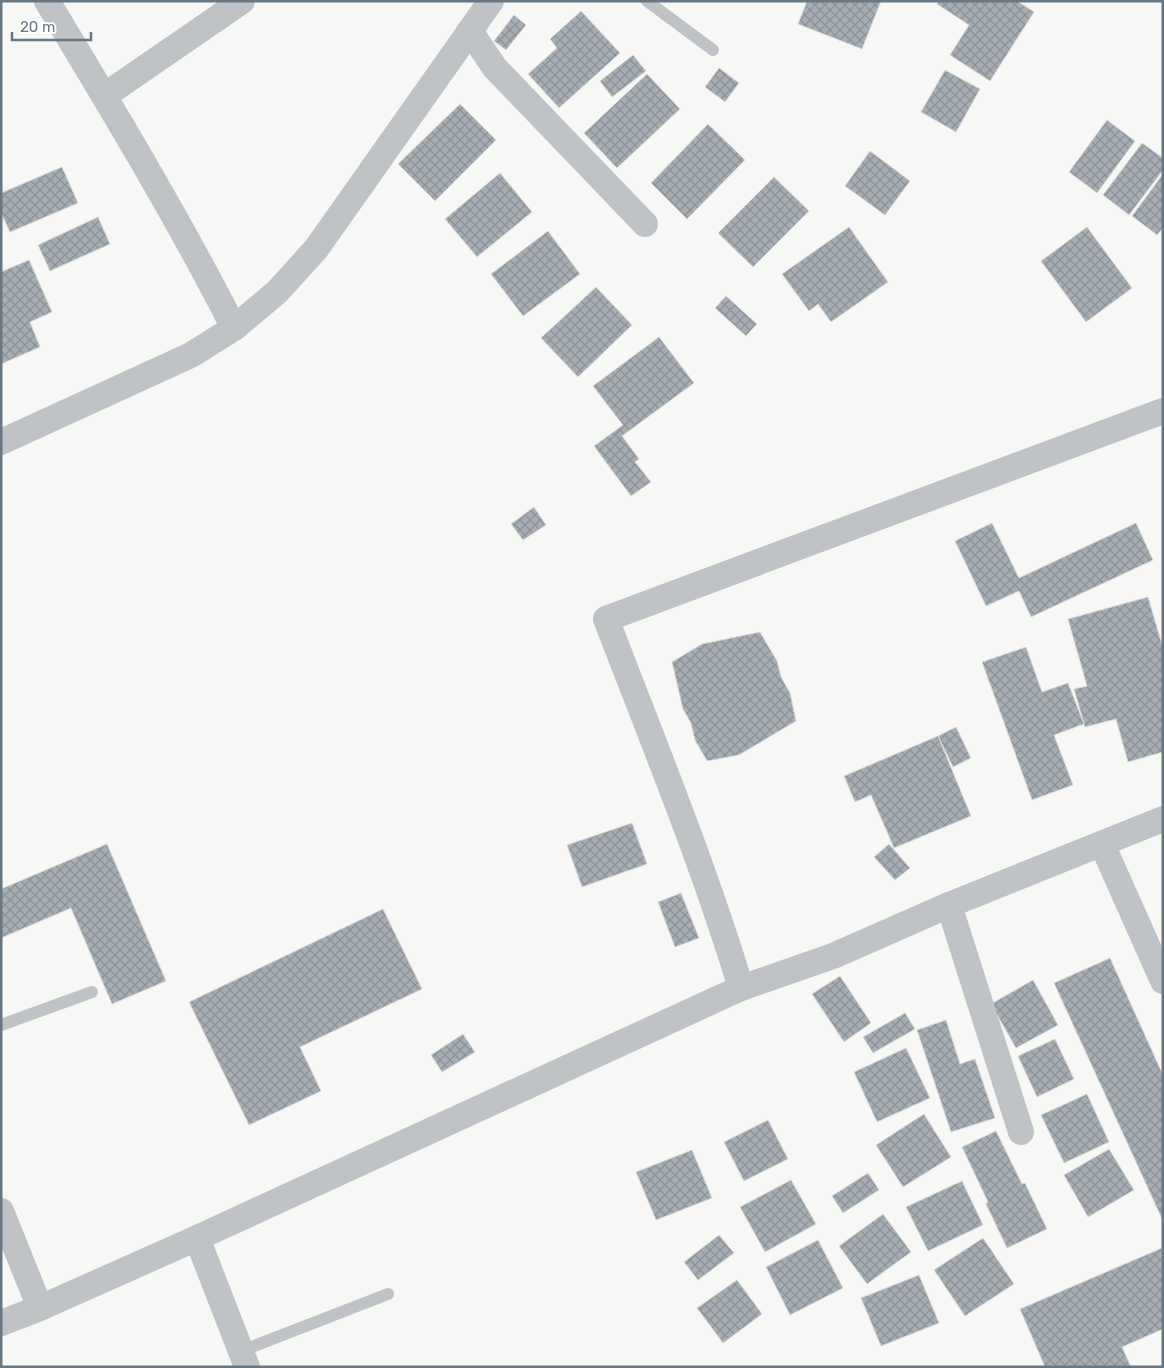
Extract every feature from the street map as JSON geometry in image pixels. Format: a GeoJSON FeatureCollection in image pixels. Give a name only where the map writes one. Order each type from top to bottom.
{"type":"FeatureCollection","features":[{"type":"Feature","properties":{"kind":"street"},"geometry":{"type":"LineString","coordinates":[[47,1],[210,280],[234,328]]}},
{"type":"Feature","properties":{"kind":"street"},"geometry":{"type":"LineString","coordinates":[[104,96],[242,1]]}},
{"type":"Feature","properties":{"kind":"street"},"geometry":{"type":"LineString","coordinates":[[1,442],[191,355],[234,328],[277,292],[316,249],[491,1]]}},
{"type":"Feature","properties":{"kind":"street"},"geometry":{"type":"LineString","coordinates":[[470,30],[495,68],[645,224]]}},
{"type":"Feature","properties":{"kind":"street"},"geometry":{"type":"LineString","coordinates":[[741,988],[702,871],[606,619],[1163,411]]}},
{"type":"Feature","properties":{"kind":"street"},"geometry":{"type":"LineString","coordinates":[[1,1322],[40,1308],[196,1238],[741,988],[832,956],[949,905],[1163,820]]}},
{"type":"Feature","properties":{"kind":"street"},"geometry":{"type":"LineString","coordinates":[[1102,844],[1163,981]]}},
{"type":"Feature","properties":{"kind":"street"},"geometry":{"type":"LineString","coordinates":[[949,905],[1020,1132]]}},
{"type":"Feature","properties":{"kind":"street"},"geometry":{"type":"LineString","coordinates":[[1,1211],[40,1308]]}},
{"type":"Feature","properties":{"kind":"street"},"geometry":{"type":"LineString","coordinates":[[196,1238],[244,1359]]}},
{"type":"Feature","properties":{"kind":"lane"},"geometry":{"type":"LineString","coordinates":[[647,1],[713,50]]}},
{"type":"Feature","properties":{"kind":"lane"},"geometry":{"type":"LineString","coordinates":[[1,1025],[92,992]]}},
{"type":"Feature","properties":{"kind":"lane"},"geometry":{"type":"LineString","coordinates":[[244,1359],[388,1294]]}},
{"type":"Feature","properties":{"kind":"building"},"geometry":{"type":"Polygon","coordinates":[[[807,1],[881,1],[862,49],[798,24],[807,1]]]}},
{"type":"Feature","properties":{"kind":"building"},"geometry":{"type":"Polygon","coordinates":[[[939,1],[1017,1],[1034,12],[990,81],[950,55],[969,25],[937,4],[939,1]]]}},
{"type":"Feature","properties":{"kind":"building"},"geometry":{"type":"Polygon","coordinates":[[[581,11],[620,53],[559,108],[528,74],[557,48],[550,39],[581,11]]]}},
{"type":"Feature","properties":{"kind":"building"},"geometry":{"type":"Polygon","coordinates":[[[514,15],[526,25],[506,50],[494,41],[514,15]]]}},
{"type":"Feature","properties":{"kind":"building"},"geometry":{"type":"Polygon","coordinates":[[[633,55],[646,71],[612,97],[600,81],[633,55]]]}},
{"type":"Feature","properties":{"kind":"building"},"geometry":{"type":"Polygon","coordinates":[[[719,68],[739,83],[725,102],[705,87],[719,68]]]}},
{"type":"Feature","properties":{"kind":"building"},"geometry":{"type":"Polygon","coordinates":[[[945,70],[980,89],[956,132],[921,112],[945,70]]]}},
{"type":"Feature","properties":{"kind":"building"},"geometry":{"type":"Polygon","coordinates":[[[647,74],[680,109],[617,168],[584,133],[647,74]]]}},
{"type":"Feature","properties":{"kind":"building"},"geometry":{"type":"Polygon","coordinates":[[[460,104],[496,140],[435,201],[398,164],[460,104]]]}},
{"type":"Feature","properties":{"kind":"building"},"geometry":{"type":"Polygon","coordinates":[[[1107,120],[1135,141],[1097,193],[1069,172],[1107,120]]]}},
{"type":"Feature","properties":{"kind":"building"},"geometry":{"type":"Polygon","coordinates":[[[708,124],[745,160],[687,219],[651,183],[708,124]]]}},
{"type":"Feature","properties":{"kind":"building"},"geometry":{"type":"Polygon","coordinates":[[[1142,143],[1163,158],[1163,170],[1129,215],[1103,195],[1142,143]]]}},
{"type":"Feature","properties":{"kind":"building"},"geometry":{"type":"Polygon","coordinates":[[[870,151],[910,181],[885,215],[845,186],[870,151]]]}},
{"type":"Feature","properties":{"kind":"building"},"geometry":{"type":"Polygon","coordinates":[[[62,167],[78,203],[10,232],[1,213],[1,193],[62,167]]]}},
{"type":"Feature","properties":{"kind":"building"},"geometry":{"type":"Polygon","coordinates":[[[500,173],[532,212],[477,257],[445,219],[500,173]]]}},
{"type":"Feature","properties":{"kind":"building"},"geometry":{"type":"Polygon","coordinates":[[[1163,174],[1163,228],[1157,235],[1132,216],[1163,174]]]}},
{"type":"Feature","properties":{"kind":"building"},"geometry":{"type":"Polygon","coordinates":[[[774,177],[809,211],[753,267],[718,233],[774,177]]]}},
{"type":"Feature","properties":{"kind":"building"},"geometry":{"type":"Polygon","coordinates":[[[98,217],[110,244],[50,271],[38,245],[98,217]]]}},
{"type":"Feature","properties":{"kind":"building"},"geometry":{"type":"Polygon","coordinates":[[[849,227],[888,282],[831,322],[818,304],[809,311],[782,274],[849,227]]]}},
{"type":"Feature","properties":{"kind":"building"},"geometry":{"type":"Polygon","coordinates":[[[1087,227],[1132,288],[1086,322],[1041,261],[1087,227]]]}},
{"type":"Feature","properties":{"kind":"building"},"geometry":{"type":"Polygon","coordinates":[[[548,231],[580,274],[523,316],[491,274],[548,231]]]}},
{"type":"Feature","properties":{"kind":"building"},"geometry":{"type":"Polygon","coordinates":[[[29,260],[52,312],[30,322],[40,347],[1,364],[1,272],[29,260]]]}},
{"type":"Feature","properties":{"kind":"building"},"geometry":{"type":"Polygon","coordinates":[[[596,287],[632,325],[578,377],[541,338],[596,287]]]}},
{"type":"Feature","properties":{"kind":"building"},"geometry":{"type":"Polygon","coordinates":[[[726,296],[757,324],[746,336],[715,308],[726,296]]]}},
{"type":"Feature","properties":{"kind":"building"},"geometry":{"type":"Polygon","coordinates":[[[659,337],[694,383],[622,436],[639,459],[635,462],[651,482],[631,496],[594,446],[623,425],[593,386],[659,337]]]}},
{"type":"Feature","properties":{"kind":"building"},"geometry":{"type":"Polygon","coordinates":[[[534,507],[546,525],[523,540],[511,524],[534,507]]]}},
{"type":"Feature","properties":{"kind":"building"},"geometry":{"type":"Polygon","coordinates":[[[992,523],[1019,578],[1136,523],[1153,560],[1031,617],[1019,591],[986,606],[955,541],[992,523]]]}},
{"type":"Feature","properties":{"kind":"building"},"geometry":{"type":"Polygon","coordinates":[[[1148,597],[1163,648],[1163,752],[1128,762],[1116,719],[1085,727],[1074,689],[1087,686],[1068,619],[1148,597]]]}},
{"type":"Feature","properties":{"kind":"building"},"geometry":{"type":"Polygon","coordinates":[[[760,632],[777,661],[781,677],[790,693],[796,721],[739,755],[707,761],[695,740],[691,723],[683,709],[672,662],[702,644],[760,632]]]}},
{"type":"Feature","properties":{"kind":"building"},"geometry":{"type":"Polygon","coordinates":[[[1026,647],[1042,692],[1068,683],[1084,724],[1054,735],[1073,785],[1032,800],[982,662],[1026,647]]]}},
{"type":"Feature","properties":{"kind":"building"},"geometry":{"type":"Polygon","coordinates":[[[956,727],[971,758],[953,767],[938,736],[956,727]]]}},
{"type":"Feature","properties":{"kind":"building"},"geometry":{"type":"Polygon","coordinates":[[[938,736],[971,816],[894,848],[871,795],[855,802],[844,776],[938,736]]]}},
{"type":"Feature","properties":{"kind":"building"},"geometry":{"type":"Polygon","coordinates":[[[632,823],[647,864],[582,887],[567,845],[632,823]]]}},
{"type":"Feature","properties":{"kind":"building"},"geometry":{"type":"Polygon","coordinates":[[[107,844],[166,981],[112,1004],[71,908],[1,938],[1,889],[107,844]]]}},
{"type":"Feature","properties":{"kind":"building"},"geometry":{"type":"Polygon","coordinates":[[[889,844],[910,868],[895,880],[874,857],[889,844]]]}},
{"type":"Feature","properties":{"kind":"building"},"geometry":{"type":"Polygon","coordinates":[[[681,893],[699,938],[675,947],[658,902],[681,893]]]}},
{"type":"Feature","properties":{"kind":"building"},"geometry":{"type":"Polygon","coordinates":[[[383,909],[422,989],[300,1047],[321,1091],[249,1125],[189,1002],[383,909]]]}},
{"type":"Feature","properties":{"kind":"building"},"geometry":{"type":"Polygon","coordinates":[[[1110,958],[1163,1075],[1163,1221],[1054,983],[1110,958]]]}},
{"type":"Feature","properties":{"kind":"building"},"geometry":{"type":"Polygon","coordinates":[[[840,976],[871,1023],[844,1042],[812,994],[840,976]]]}},
{"type":"Feature","properties":{"kind":"building"},"geometry":{"type":"Polygon","coordinates":[[[1033,980],[1058,1025],[1016,1048],[991,1004],[1033,980]]]}},
{"type":"Feature","properties":{"kind":"building"},"geometry":{"type":"Polygon","coordinates":[[[905,1013],[915,1029],[873,1053],[863,1037],[905,1013]]]}},
{"type":"Feature","properties":{"kind":"building"},"geometry":{"type":"Polygon","coordinates":[[[946,1020],[960,1064],[975,1059],[995,1118],[951,1132],[917,1030],[946,1020]]]}},
{"type":"Feature","properties":{"kind":"building"},"geometry":{"type":"Polygon","coordinates":[[[463,1034],[475,1052],[442,1072],[431,1055],[463,1034]]]}},
{"type":"Feature","properties":{"kind":"building"},"geometry":{"type":"Polygon","coordinates":[[[1055,1039],[1074,1079],[1037,1097],[1018,1056],[1055,1039]]]}},
{"type":"Feature","properties":{"kind":"building"},"geometry":{"type":"Polygon","coordinates":[[[906,1048],[930,1098],[877,1122],[854,1072],[906,1048]]]}},
{"type":"Feature","properties":{"kind":"building"},"geometry":{"type":"Polygon","coordinates":[[[1087,1094],[1109,1142],[1064,1163],[1041,1115],[1087,1094]]]}},
{"type":"Feature","properties":{"kind":"building"},"geometry":{"type":"Polygon","coordinates":[[[924,1114],[951,1157],[903,1187],[876,1145],[924,1114]]]}},
{"type":"Feature","properties":{"kind":"building"},"geometry":{"type":"Polygon","coordinates":[[[768,1120],[788,1159],[744,1181],[724,1142],[768,1120]]]}},
{"type":"Feature","properties":{"kind":"building"},"geometry":{"type":"Polygon","coordinates":[[[996,1131],[1022,1184],[1025,1183],[1047,1229],[1007,1248],[962,1147],[996,1131]]]}},
{"type":"Feature","properties":{"kind":"building"},"geometry":{"type":"Polygon","coordinates":[[[1109,1149],[1134,1190],[1088,1217],[1064,1175],[1109,1149]]]}},
{"type":"Feature","properties":{"kind":"building"},"geometry":{"type":"Polygon","coordinates":[[[692,1150],[712,1198],[656,1220],[636,1172],[692,1150]]]}},
{"type":"Feature","properties":{"kind":"building"},"geometry":{"type":"Polygon","coordinates":[[[868,1173],[879,1190],[843,1213],[832,1196],[868,1173]]]}},
{"type":"Feature","properties":{"kind":"building"},"geometry":{"type":"Polygon","coordinates":[[[791,1180],[816,1224],[765,1252],[740,1207],[791,1180]]]}},
{"type":"Feature","properties":{"kind":"building"},"geometry":{"type":"Polygon","coordinates":[[[962,1181],[983,1225],[928,1251],[906,1207],[962,1181]]]}},
{"type":"Feature","properties":{"kind":"building"},"geometry":{"type":"Polygon","coordinates":[[[883,1214],[911,1252],[867,1284],[839,1246],[883,1214]]]}},
{"type":"Feature","properties":{"kind":"building"},"geometry":{"type":"Polygon","coordinates":[[[719,1235],[734,1253],[698,1280],[684,1262],[719,1235]]]}},
{"type":"Feature","properties":{"kind":"building"},"geometry":{"type":"Polygon","coordinates":[[[983,1238],[1014,1284],[965,1316],[934,1270],[983,1238]]]}},
{"type":"Feature","properties":{"kind":"building"},"geometry":{"type":"Polygon","coordinates":[[[818,1240],[843,1288],[790,1315],[766,1267],[818,1240]]]}},
{"type":"Feature","properties":{"kind":"building"},"geometry":{"type":"Polygon","coordinates":[[[1162,1248],[1163,1329],[1122,1347],[1131,1367],[1045,1367],[1020,1309],[1162,1248]]]}},
{"type":"Feature","properties":{"kind":"building"},"geometry":{"type":"Polygon","coordinates":[[[919,1275],[939,1323],[881,1346],[861,1298],[919,1275]]]}},
{"type":"Feature","properties":{"kind":"building"},"geometry":{"type":"Polygon","coordinates":[[[737,1280],[762,1314],[723,1343],[697,1308],[737,1280]]]}}]}
